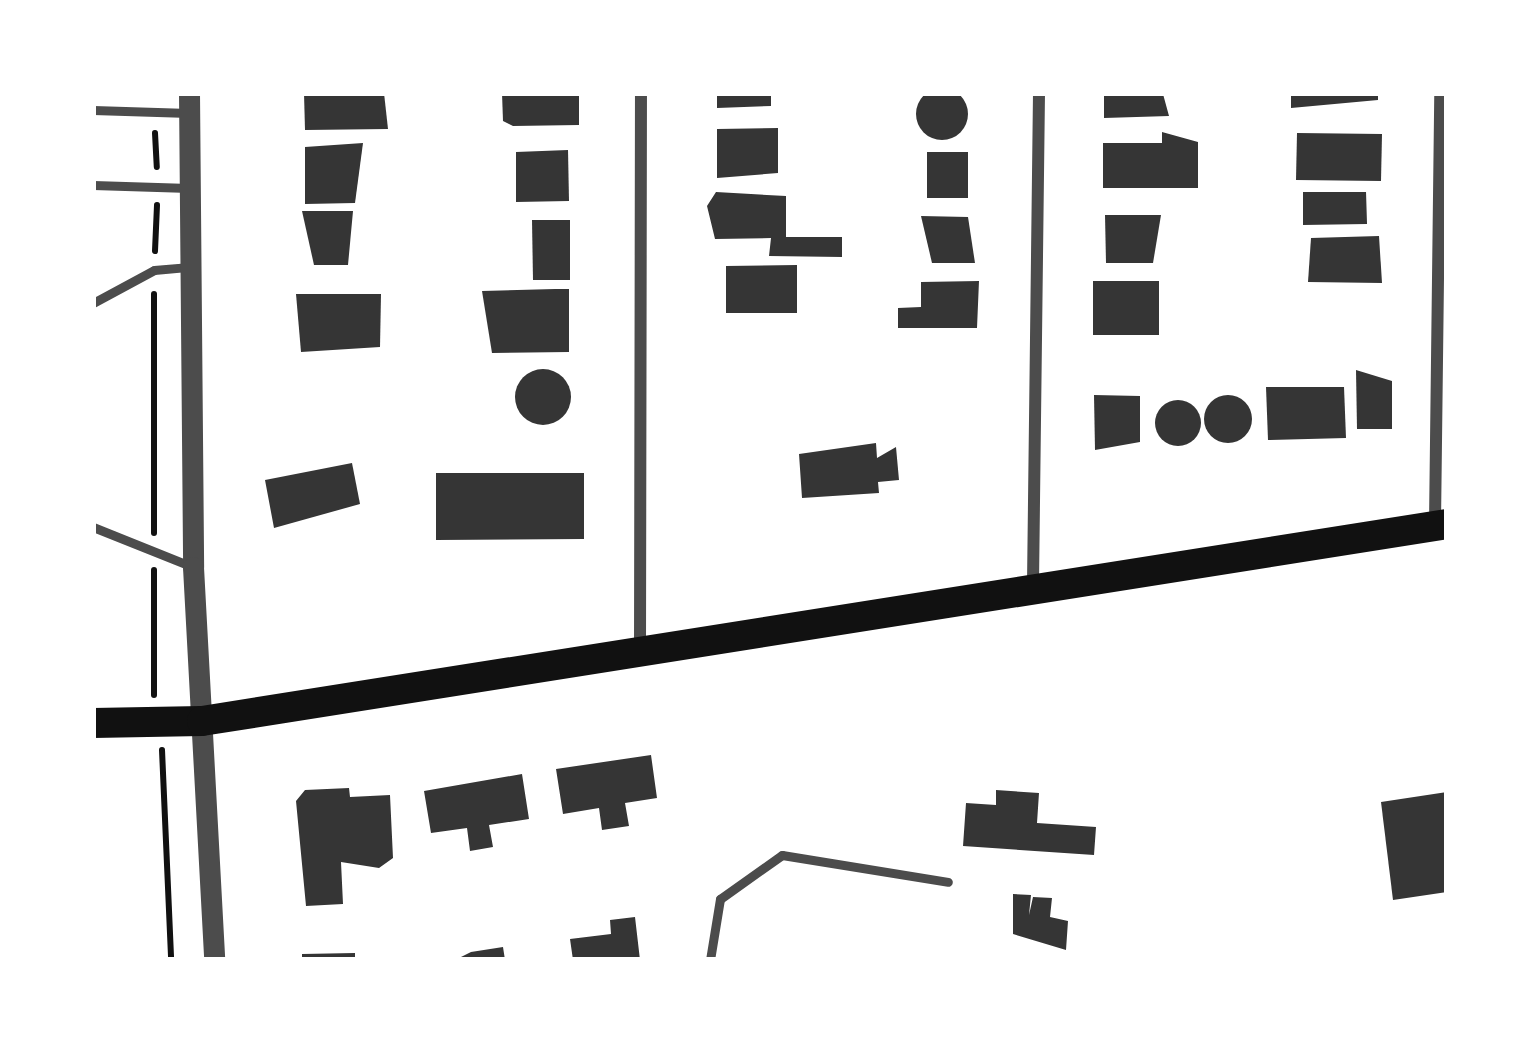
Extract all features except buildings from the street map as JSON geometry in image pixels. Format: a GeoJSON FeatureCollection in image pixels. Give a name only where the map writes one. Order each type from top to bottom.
{"type":"FeatureCollection","features":[{"type":"Feature","properties":{"kind":"main road"},"geometry":{"type":"LineString","coordinates":[[93,723],[202,721],[1033,584],[1441,525]]}},
{"type":"Feature","properties":{"kind":"street"},"geometry":{"type":"LineString","coordinates":[[640,649],[641,93]]}},
{"type":"Feature","properties":{"kind":"street"},"geometry":{"type":"LineString","coordinates":[[1033,584],[1039,93]]}},
{"type":"Feature","properties":{"kind":"street"},"geometry":{"type":"LineString","coordinates":[[1440,93],[1441,525]]}},
{"type":"Feature","properties":{"kind":"street"},"geometry":{"type":"LineString","coordinates":[[189,103],[194,567],[214,960]]}},
{"type":"Feature","properties":{"kind":"lane"},"geometry":{"type":"LineString","coordinates":[[93,110],[155,112],[189,103]]}},
{"type":"Feature","properties":{"kind":"lane"},"geometry":{"type":"LineString","coordinates":[[93,184],[189,188]]}},
{"type":"Feature","properties":{"kind":"lane"},"geometry":{"type":"LineString","coordinates":[[93,303],[154,269],[191,266]]}},
{"type":"Feature","properties":{"kind":"lane"},"geometry":{"type":"LineString","coordinates":[[93,527],[154,558],[194,567]]}},
{"type":"Feature","properties":{"kind":"lane"},"geometry":{"type":"LineString","coordinates":[[710,960],[720,899],[782,855],[948,882]]}},
{"type":"Feature","properties":{"kind":"path"},"geometry":{"type":"LineString","coordinates":[[155,112],[154,558],[171,960]]}}]}
